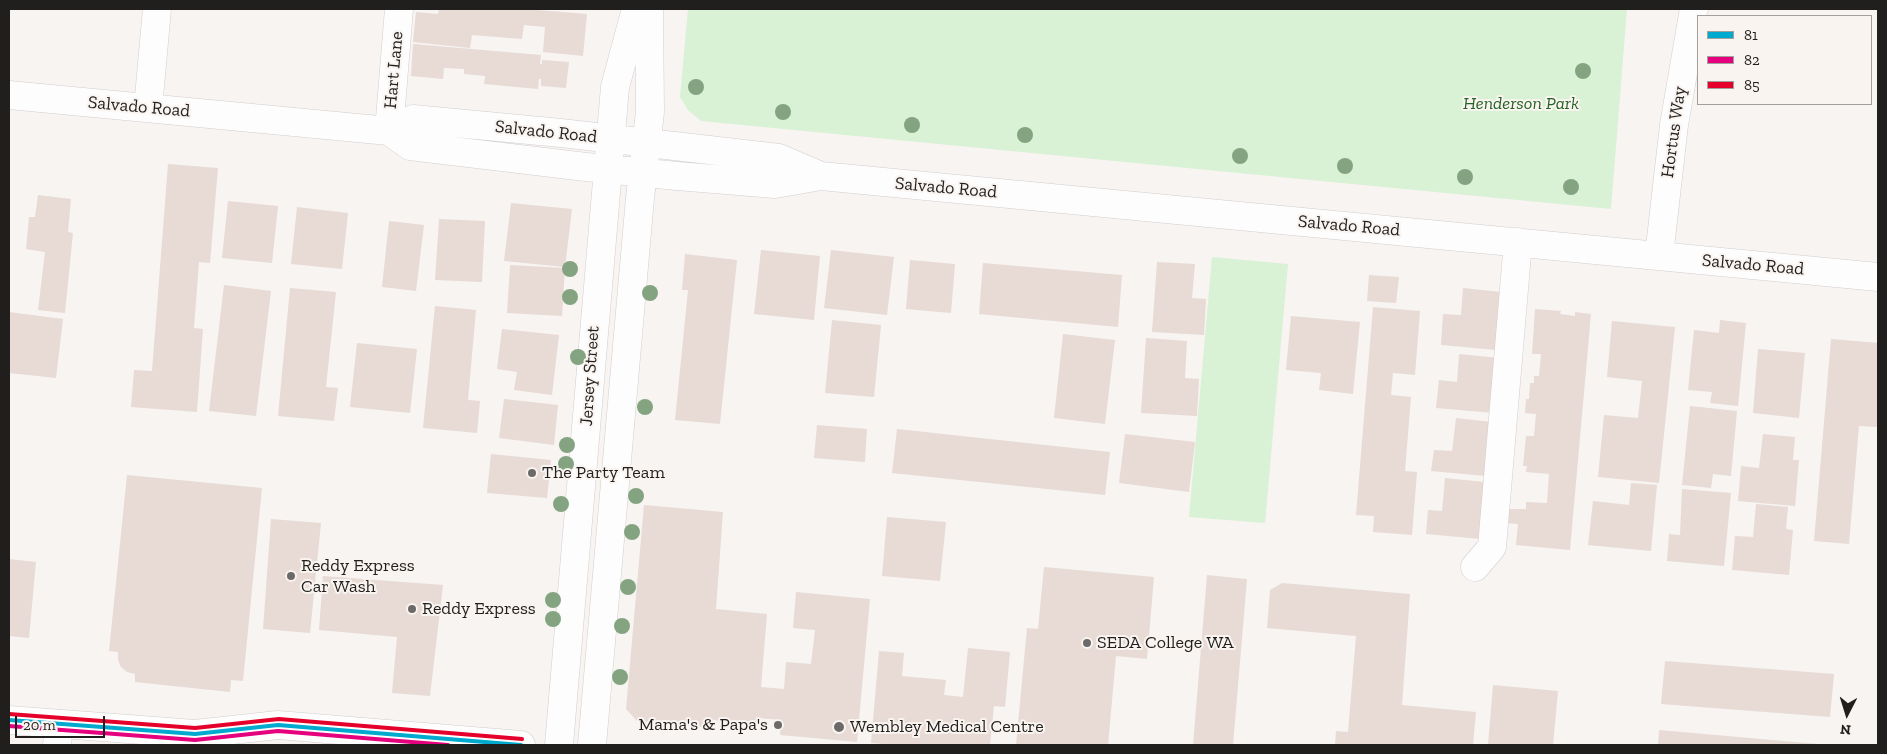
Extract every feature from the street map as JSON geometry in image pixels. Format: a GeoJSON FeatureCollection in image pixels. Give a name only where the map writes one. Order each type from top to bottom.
{"type":"FeatureCollection","features":[{"type":"Feature","properties":{"kind":"street"},"geometry":{"type":"LineString","coordinates":[[148,108],[157,9]]}},
{"type":"Feature","properties":{"kind":"street","name":"Hart Lane"},"geometry":{"type":"LineString","coordinates":[[388,131],[400,9]]}},
{"type":"Feature","properties":{"kind":"street","name":"Jersey Street"},"geometry":{"type":"LineString","coordinates":[[559,745],[615,87],[636,9]]}},
{"type":"Feature","properties":{"kind":"street","name":"Jersey Street"},"geometry":{"type":"LineString","coordinates":[[592,745],[650,93],[649,9]]}},
{"type":"Feature","properties":{"kind":"street","name":"Hortus Way"},"geometry":{"type":"LineString","coordinates":[[1659,256],[1674,125],[1694,9]]}},
{"type":"Feature","properties":{"kind":"street","name":"Salvado Road"},"geometry":{"type":"LineString","coordinates":[[9,95],[388,131],[410,146],[643,173],[775,184],[821,176],[1878,277]]}},
{"type":"Feature","properties":{"kind":"street","name":"Salvado Road"},"geometry":{"type":"LineString","coordinates":[[388,131],[413,119],[610,138],[779,158],[821,176]]}},
{"type":"Feature","properties":{"kind":"street"},"geometry":{"type":"LineString","coordinates":[[1475,567],[1492,547],[1518,242]]}},
{"type":"Feature","properties":{"kind":"street"},"geometry":{"type":"LineString","coordinates":[[9,720],[58,735],[195,734],[278,725],[521,745]]}},
{"type":"Feature","properties":{"kind":"street"},"geometry":{"type":"LineString","coordinates":[[195,734],[233,745]]}},
{"type":"Feature","properties":{"kind":"green space","name":"Henderson Park"},"geometry":{"type":"Polygon","coordinates":[[[688,9],[1627,9],[1611,209],[701,121],[688,110],[680,97],[688,9]]]}},
{"type":"Feature","properties":{"kind":"green space"},"geometry":{"type":"Polygon","coordinates":[[[1212,257],[1288,264],[1265,523],[1189,517],[1212,257]]]}},
{"type":"Feature","properties":{"kind":"building"},"geometry":{"type":"Polygon","coordinates":[[[439,9],[525,9],[587,14],[583,56],[543,52],[545,27],[524,25],[522,39],[472,35],[470,48],[413,42],[416,12],[438,14],[439,9]]]}},
{"type":"Feature","properties":{"kind":"building"},"geometry":{"type":"Polygon","coordinates":[[[413,44],[541,55],[540,64],[542,64],[542,60],[569,62],[566,88],[541,86],[541,79],[539,79],[538,89],[484,84],[485,76],[464,74],[464,69],[444,68],[443,79],[411,76],[413,44]]]}},
{"type":"Feature","properties":{"kind":"building"},"geometry":{"type":"Polygon","coordinates":[[[168,164],[218,168],[210,263],[199,262],[194,328],[203,329],[197,412],[131,407],[134,370],[152,371],[168,164]]]}},
{"type":"Feature","properties":{"kind":"building"},"geometry":{"type":"Polygon","coordinates":[[[38,195],[71,199],[68,232],[73,233],[65,313],[38,310],[45,252],[26,249],[29,217],[35,217],[38,195]]]}},
{"type":"Feature","properties":{"kind":"building"},"geometry":{"type":"Polygon","coordinates":[[[228,201],[278,206],[272,263],[222,258],[228,201]]]}},
{"type":"Feature","properties":{"kind":"building"},"geometry":{"type":"Polygon","coordinates":[[[511,203],[572,209],[565,267],[504,261],[511,203]]]}},
{"type":"Feature","properties":{"kind":"building"},"geometry":{"type":"Polygon","coordinates":[[[297,207],[348,213],[342,269],[291,264],[297,207]]]}},
{"type":"Feature","properties":{"kind":"building"},"geometry":{"type":"Polygon","coordinates":[[[439,219],[485,221],[482,282],[435,280],[439,219]]]}},
{"type":"Feature","properties":{"kind":"building"},"geometry":{"type":"Polygon","coordinates":[[[389,221],[424,225],[416,291],[382,287],[389,221]]]}},
{"type":"Feature","properties":{"kind":"building"},"geometry":{"type":"Polygon","coordinates":[[[761,250],[820,256],[814,320],[754,314],[761,250]]]}},
{"type":"Feature","properties":{"kind":"building"},"geometry":{"type":"Polygon","coordinates":[[[831,250],[894,257],[887,315],[824,308],[831,250]]]}},
{"type":"Feature","properties":{"kind":"building"},"geometry":{"type":"Polygon","coordinates":[[[685,254],[737,260],[720,424],[675,420],[688,290],[682,290],[685,254]]]}},
{"type":"Feature","properties":{"kind":"building"},"geometry":{"type":"Polygon","coordinates":[[[910,260],[955,264],[951,313],[906,309],[910,260]]]}},
{"type":"Feature","properties":{"kind":"building"},"geometry":{"type":"Polygon","coordinates":[[[1157,262],[1195,264],[1192,298],[1206,299],[1204,335],[1152,332],[1157,262]]]}},
{"type":"Feature","properties":{"kind":"building"},"geometry":{"type":"Polygon","coordinates":[[[983,263],[1122,275],[1118,327],[979,314],[983,263]]]}},
{"type":"Feature","properties":{"kind":"building"},"geometry":{"type":"Polygon","coordinates":[[[510,265],[565,268],[562,316],[507,313],[510,265]]]}},
{"type":"Feature","properties":{"kind":"building"},"geometry":{"type":"Polygon","coordinates":[[[1369,275],[1399,277],[1396,303],[1367,301],[1369,275]]]}},
{"type":"Feature","properties":{"kind":"building"},"geometry":{"type":"Polygon","coordinates":[[[224,285],[271,291],[256,416],[209,411],[224,285]]]}},
{"type":"Feature","properties":{"kind":"building"},"geometry":{"type":"Polygon","coordinates":[[[290,288],[336,292],[326,387],[338,388],[334,421],[278,416],[290,288]]]}},
{"type":"Feature","properties":{"kind":"building"},"geometry":{"type":"Polygon","coordinates":[[[1463,288],[1501,292],[1496,350],[1441,345],[1443,314],[1461,315],[1463,288]]]}},
{"type":"Feature","properties":{"kind":"building"},"geometry":{"type":"Polygon","coordinates":[[[435,306],[476,310],[468,400],[480,401],[477,433],[423,428],[435,306]]]}},
{"type":"Feature","properties":{"kind":"building"},"geometry":{"type":"Polygon","coordinates":[[[1373,307],[1420,311],[1415,375],[1393,373],[1391,395],[1411,397],[1405,471],[1417,472],[1412,535],[1373,532],[1374,516],[1356,515],[1373,307]]]}},
{"type":"Feature","properties":{"kind":"building"},"geometry":{"type":"Polygon","coordinates":[[[1535,309],[1561,311],[1560,314],[1575,316],[1575,312],[1591,314],[1570,550],[1516,545],[1518,524],[1503,523],[1505,509],[1526,509],[1526,502],[1547,503],[1549,474],[1526,472],[1527,466],[1523,466],[1526,436],[1534,436],[1536,414],[1525,413],[1526,399],[1529,399],[1530,383],[1534,383],[1534,376],[1539,376],[1541,354],[1532,354],[1535,309]]]}},
{"type":"Feature","properties":{"kind":"building"},"geometry":{"type":"Polygon","coordinates":[[[9,312],[63,319],[56,378],[9,373],[9,312]]]}},
{"type":"Feature","properties":{"kind":"building"},"geometry":{"type":"Polygon","coordinates":[[[1291,316],[1360,322],[1353,394],[1319,390],[1321,373],[1286,370],[1291,316]]]}},
{"type":"Feature","properties":{"kind":"building"},"geometry":{"type":"Polygon","coordinates":[[[832,320],[881,325],[874,397],[825,393],[832,320]]]}},
{"type":"Feature","properties":{"kind":"building"},"geometry":{"type":"Polygon","coordinates":[[[1720,320],[1746,323],[1738,406],[1710,403],[1712,392],[1688,390],[1694,330],[1719,333],[1720,320]]]}},
{"type":"Feature","properties":{"kind":"building"},"geometry":{"type":"Polygon","coordinates":[[[1612,321],[1675,327],[1659,483],[1598,477],[1604,415],[1638,418],[1642,381],[1607,377],[1612,321]]]}},
{"type":"Feature","properties":{"kind":"building"},"geometry":{"type":"Polygon","coordinates":[[[502,329],[559,335],[552,395],[514,390],[517,372],[497,369],[502,329]]]}},
{"type":"Feature","properties":{"kind":"building"},"geometry":{"type":"Polygon","coordinates":[[[1063,334],[1115,340],[1105,424],[1054,418],[1063,334]]]}},
{"type":"Feature","properties":{"kind":"building"},"geometry":{"type":"Polygon","coordinates":[[[1146,338],[1187,341],[1185,378],[1199,379],[1197,416],[1141,413],[1146,338]]]}},
{"type":"Feature","properties":{"kind":"building"},"geometry":{"type":"Polygon","coordinates":[[[1831,339],[1878,343],[1878,427],[1859,426],[1849,544],[1814,541],[1831,339]]]}},
{"type":"Feature","properties":{"kind":"building"},"geometry":{"type":"Polygon","coordinates":[[[357,343],[417,349],[410,413],[350,407],[357,343]]]}},
{"type":"Feature","properties":{"kind":"building"},"geometry":{"type":"Polygon","coordinates":[[[1758,349],[1805,353],[1799,418],[1753,413],[1758,349]]]}},
{"type":"Feature","properties":{"kind":"building"},"geometry":{"type":"Polygon","coordinates":[[[1459,354],[1499,358],[1494,413],[1436,408],[1439,380],[1457,382],[1459,354]]]}},
{"type":"Feature","properties":{"kind":"building"},"geometry":{"type":"Polygon","coordinates":[[[504,399],[558,405],[554,445],[499,438],[504,399]]]}},
{"type":"Feature","properties":{"kind":"building"},"geometry":{"type":"Polygon","coordinates":[[[1690,406],[1737,411],[1731,476],[1713,474],[1711,488],[1682,485],[1690,406]]]}},
{"type":"Feature","properties":{"kind":"building"},"geometry":{"type":"Polygon","coordinates":[[[1456,418],[1492,422],[1486,476],[1431,471],[1434,450],[1452,451],[1456,418]]]}},
{"type":"Feature","properties":{"kind":"building"},"geometry":{"type":"Polygon","coordinates":[[[817,425],[867,429],[865,462],[814,458],[817,425]]]}},
{"type":"Feature","properties":{"kind":"building"},"geometry":{"type":"Polygon","coordinates":[[[897,429],[1110,452],[1105,495],[892,473],[897,429]]]}},
{"type":"Feature","properties":{"kind":"building"},"geometry":{"type":"Polygon","coordinates":[[[1125,434],[1195,442],[1189,492],[1119,483],[1125,434]]]}},
{"type":"Feature","properties":{"kind":"building"},"geometry":{"type":"Polygon","coordinates":[[[1763,434],[1795,437],[1793,460],[1799,460],[1795,506],[1738,501],[1741,466],[1759,468],[1763,434]]]}},
{"type":"Feature","properties":{"kind":"building"},"geometry":{"type":"Polygon","coordinates":[[[491,454],[551,460],[547,498],[487,493],[491,454]]]}},
{"type":"Feature","properties":{"kind":"building"},"geometry":{"type":"Polygon","coordinates":[[[127,475],[262,488],[243,681],[231,680],[230,692],[135,682],[135,674],[127,672],[121,667],[118,660],[118,652],[109,651],[127,475]]]}},
{"type":"Feature","properties":{"kind":"building"},"geometry":{"type":"Polygon","coordinates":[[[1445,478],[1485,482],[1480,539],[1426,534],[1428,510],[1442,511],[1445,478]]]}},
{"type":"Feature","properties":{"kind":"building"},"geometry":{"type":"Polygon","coordinates":[[[1631,483],[1657,485],[1651,551],[1588,545],[1593,501],[1629,505],[1631,483]]]}},
{"type":"Feature","properties":{"kind":"building"},"geometry":{"type":"Polygon","coordinates":[[[1682,489],[1731,493],[1724,566],[1667,561],[1669,534],[1680,535],[1682,489]]]}},
{"type":"Feature","properties":{"kind":"building"},"geometry":{"type":"Polygon","coordinates":[[[1756,504],[1788,507],[1786,529],[1793,530],[1789,575],[1732,570],[1735,536],[1753,537],[1756,504]]]}},
{"type":"Feature","properties":{"kind":"building"},"geometry":{"type":"Polygon","coordinates":[[[644,505],[723,512],[716,609],[767,614],[761,687],[784,689],[786,662],[811,664],[815,630],[793,628],[796,592],[870,599],[857,742],[780,735],[781,720],[758,718],[758,724],[705,719],[705,727],[637,721],[626,709],[644,505]]]}},
{"type":"Feature","properties":{"kind":"building"},"geometry":{"type":"Polygon","coordinates":[[[887,517],[946,522],[940,581],[882,576],[887,517]]]}},
{"type":"Feature","properties":{"kind":"building","name":"Reddy Express Car Wash"},"geometry":{"type":"Polygon","coordinates":[[[271,519],[321,523],[310,633],[263,629],[271,519]]]}},
{"type":"Feature","properties":{"kind":"building"},"geometry":{"type":"Polygon","coordinates":[[[9,559],[36,562],[29,638],[9,636],[9,559]]]}},
{"type":"Feature","properties":{"kind":"building","name":"SEDA College WA"},"geometry":{"type":"Polygon","coordinates":[[[1044,567],[1154,577],[1147,659],[1116,656],[1108,745],[1016,745],[1027,628],[1038,629],[1044,567]]]}},
{"type":"Feature","properties":{"kind":"building"},"geometry":{"type":"Polygon","coordinates":[[[1207,575],[1247,579],[1233,745],[1193,745],[1207,575]]]}},
{"type":"Feature","properties":{"kind":"building"},"geometry":{"type":"Polygon","coordinates":[[[323,576],[443,585],[430,696],[392,693],[397,637],[319,630],[323,576]]]}},
{"type":"Feature","properties":{"kind":"building"},"geometry":{"type":"Polygon","coordinates":[[[1282,583],[1410,594],[1402,705],[1476,712],[1473,745],[1335,745],[1336,731],[1348,732],[1356,636],[1267,628],[1270,590],[1282,583]]]}},
{"type":"Feature","properties":{"kind":"building"},"geometry":{"type":"Polygon","coordinates":[[[968,648],[1010,652],[1005,707],[994,706],[990,745],[895,745],[871,743],[879,651],[904,653],[902,676],[946,680],[944,695],[963,697],[968,648]]]}},
{"type":"Feature","properties":{"kind":"building"},"geometry":{"type":"Polygon","coordinates":[[[1665,661],[1834,674],[1830,717],[1661,704],[1665,661]]]}},
{"type":"Feature","properties":{"kind":"building"},"geometry":{"type":"Polygon","coordinates":[[[1493,685],[1558,691],[1553,745],[1488,745],[1493,685]]]}},
{"type":"Feature","properties":{"kind":"building"},"geometry":{"type":"Polygon","coordinates":[[[1659,730],[1818,744],[1818,745],[1658,745],[1659,730]]]}},
{"type":"Feature","properties":{"kind":"transit line","name":"85"},"geometry":{"type":"LineString","coordinates":[[9,714],[195,728],[279,719],[522,739]]}},
{"type":"Feature","properties":{"kind":"transit line","name":"81"},"geometry":{"type":"LineString","coordinates":[[9,720],[195,734],[278,725],[521,745]]}},
{"type":"Feature","properties":{"kind":"transit line","name":"82"},"geometry":{"type":"LineString","coordinates":[[9,726],[195,740],[278,731],[448,745]]}},
{"type":"Feature","properties":{"kind":"place","name":"The Party Team"},"geometry":{"type":"Point","coordinates":[532,473]}},
{"type":"Feature","properties":{"kind":"place","name":"Reddy Express Car Wash"},"geometry":{"type":"Point","coordinates":[291,576]}},
{"type":"Feature","properties":{"kind":"place","name":"Reddy Express"},"geometry":{"type":"Point","coordinates":[412,609]}},
{"type":"Feature","properties":{"kind":"place","name":"SEDA College WA"},"geometry":{"type":"Point","coordinates":[1087,643]}},
{"type":"Feature","properties":{"kind":"place","name":"Mama's & Papa's"},"geometry":{"type":"Point","coordinates":[778,725]}},
{"type":"Feature","properties":{"kind":"place","name":"Wembley Medical Centre"},"geometry":{"type":"Point","coordinates":[839,727]}}]}
